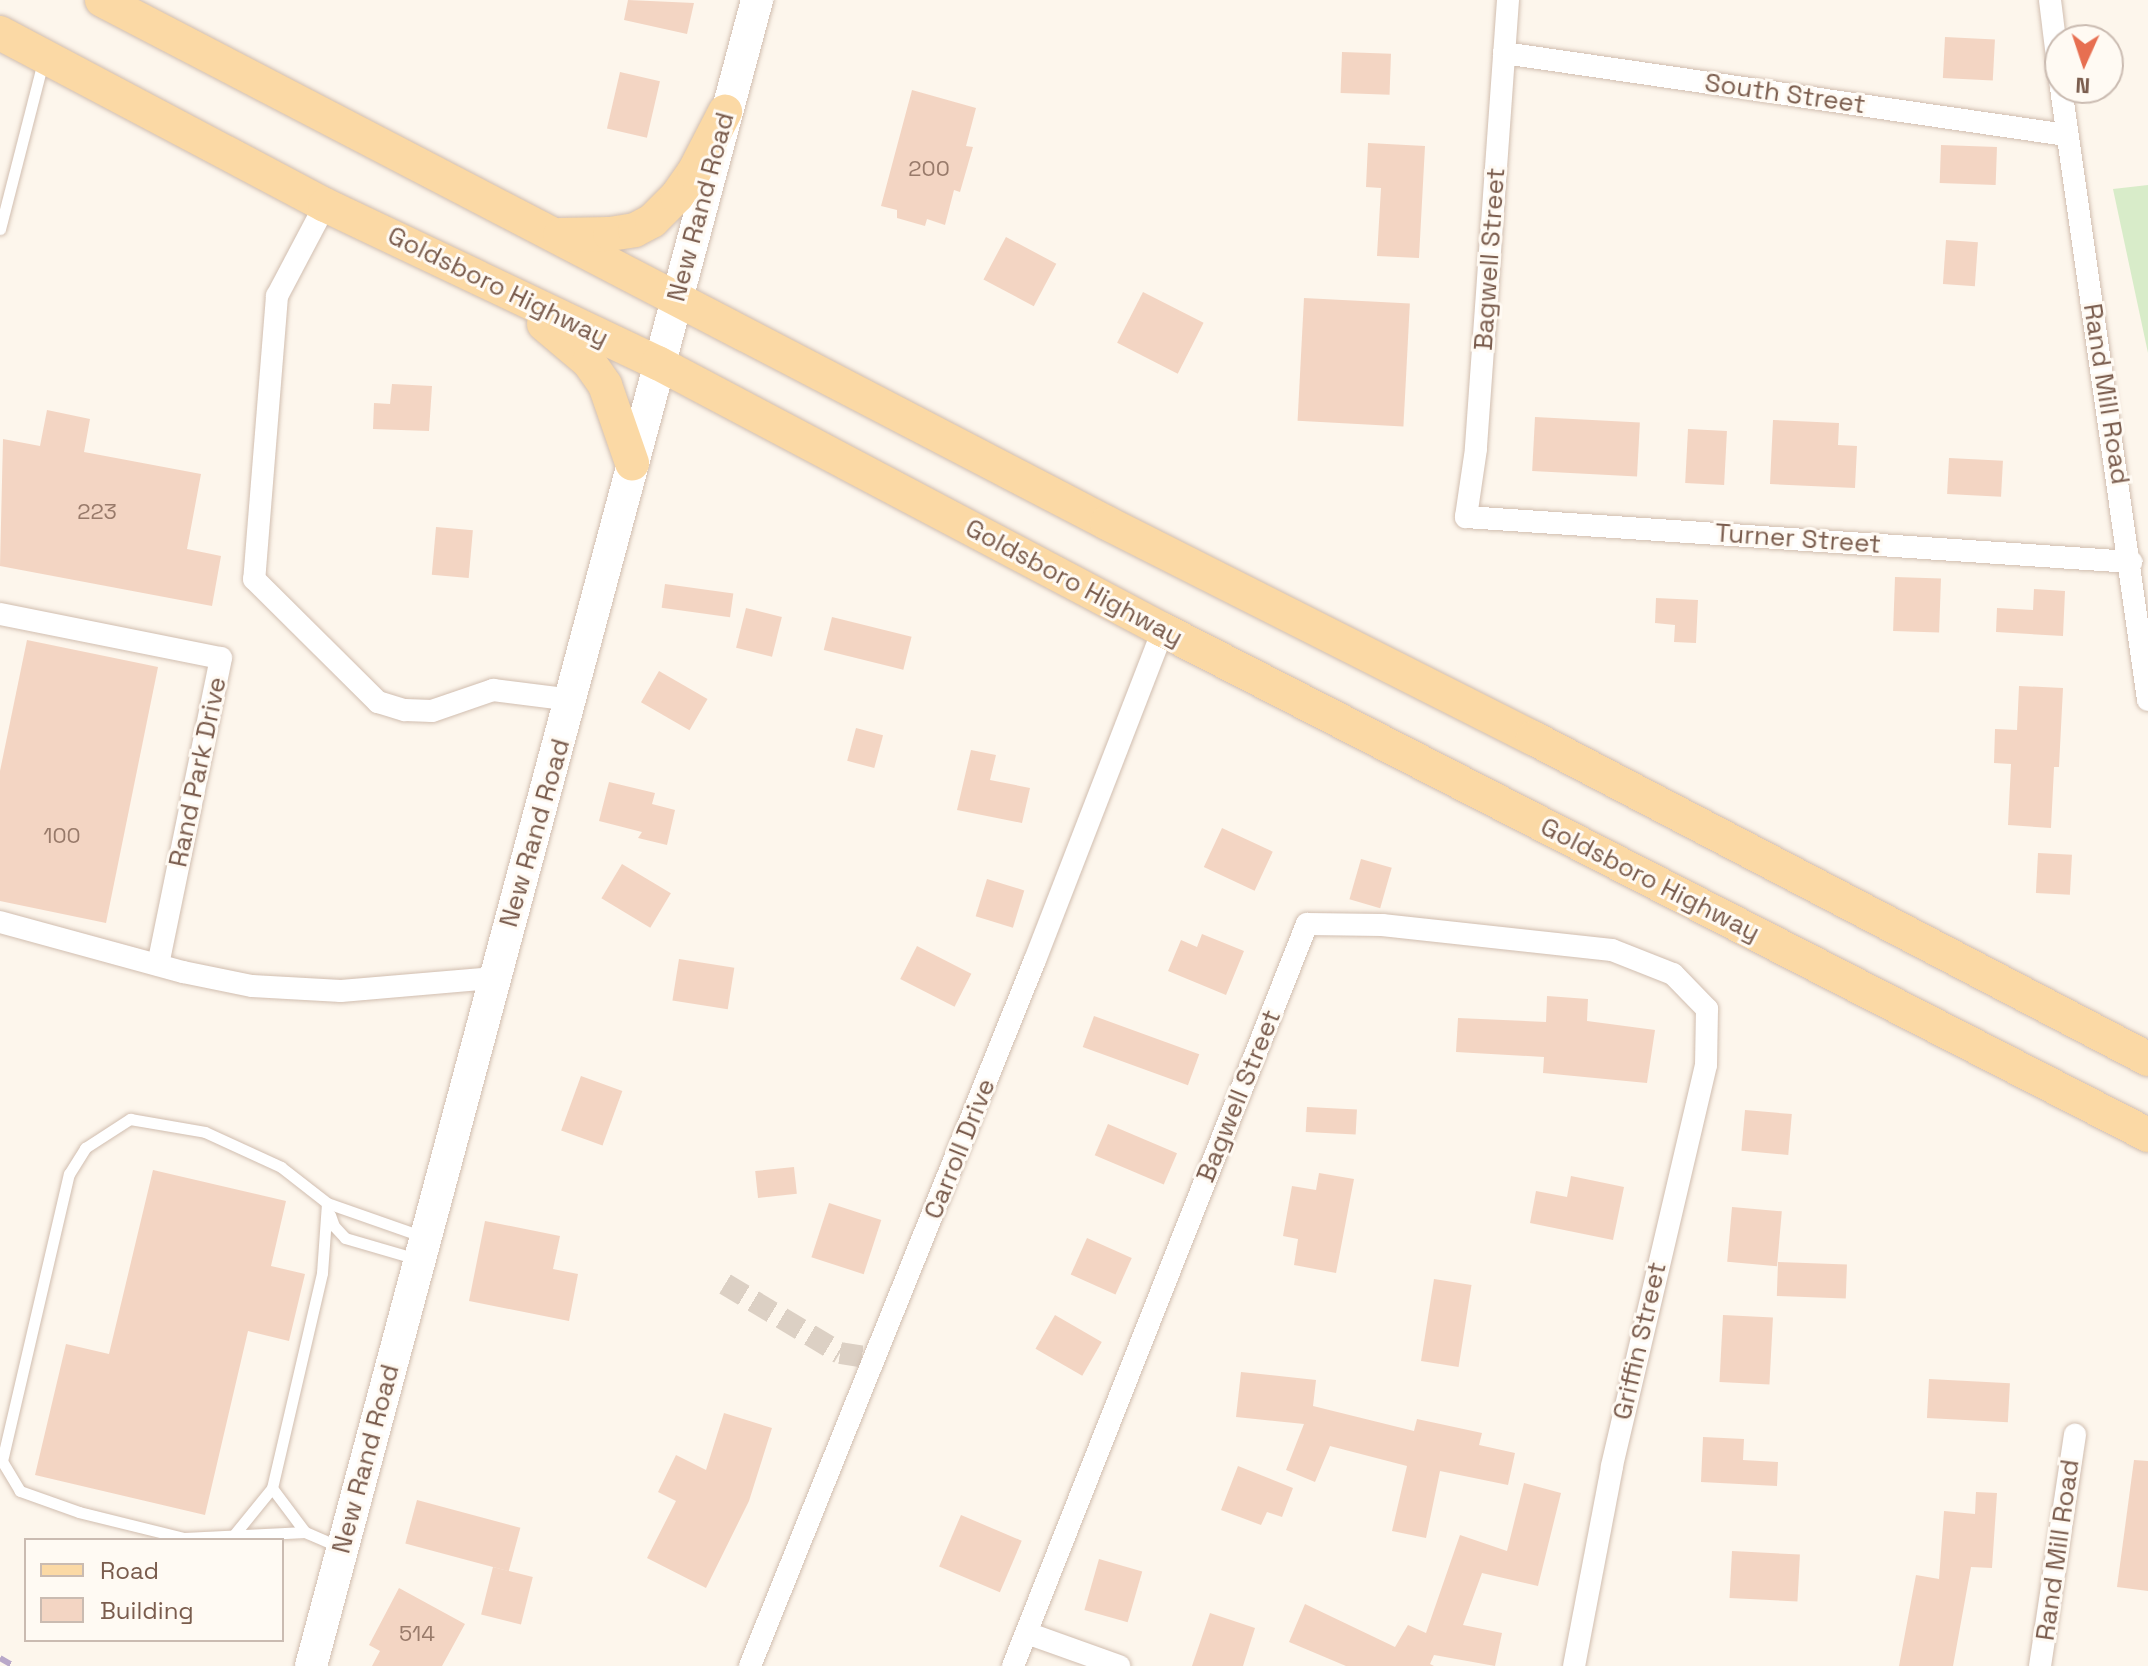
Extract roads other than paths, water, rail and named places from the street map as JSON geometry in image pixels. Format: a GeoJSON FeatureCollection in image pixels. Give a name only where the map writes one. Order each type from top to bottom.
{"type":"FeatureCollection","features":[{"type":"Feature","properties":{"kind":"main road"},"geometry":{"type":"LineString","coordinates":[[102,0],[2148,1059]]}},
{"type":"Feature","properties":{"kind":"main road","name":"Goldsboro Highway"},"geometry":{"type":"LineString","coordinates":[[0,33],[325,205],[658,363],[1163,630],[2148,1135]]}},
{"type":"Feature","properties":{"kind":"main road"},"geometry":{"type":"LineString","coordinates":[[553,235],[610,234],[635,230],[652,221],[677,196],[694,172],[725,112]]}},
{"type":"Feature","properties":{"kind":"main road"},"geometry":{"type":"LineString","coordinates":[[500,288],[589,362],[613,400],[632,463]]}},
{"type":"Feature","properties":{"kind":"street","name":"New Rand Road"},"geometry":{"type":"LineString","coordinates":[[311,1666],[757,0]]}},
{"type":"Feature","properties":{"kind":"street","name":"Bagwell Street"},"geometry":{"type":"LineString","coordinates":[[1466,517],[1476,449],[1508,0]]}},
{"type":"Feature","properties":{"kind":"street"},"geometry":{"type":"LineString","coordinates":[[2050,0],[2053,24]]}},
{"type":"Feature","properties":{"kind":"street","name":"South Street"},"geometry":{"type":"LineString","coordinates":[[1504,53],[2066,135]]}},
{"type":"Feature","properties":{"kind":"street","name":"Rand Mill Road"},"geometry":{"type":"LineString","coordinates":[[2063,104],[2131,562],[2148,700]]}},
{"type":"Feature","properties":{"kind":"street"},"geometry":{"type":"LineString","coordinates":[[325,205],[277,296],[254,579],[378,702],[405,710],[432,711],[493,690],[572,700]]}},
{"type":"Feature","properties":{"kind":"street","name":"Turner Street"},"geometry":{"type":"LineString","coordinates":[[1466,517],[2131,562]]}},
{"type":"Feature","properties":{"kind":"street","name":"Rand Park Drive"},"geometry":{"type":"LineString","coordinates":[[0,614],[221,658],[158,965]]}},
{"type":"Feature","properties":{"kind":"street","name":"Carroll Drive"},"geometry":{"type":"LineString","coordinates":[[750,1666],[1006,1034],[1163,630]]}},
{"type":"Feature","properties":{"kind":"street"},"geometry":{"type":"LineString","coordinates":[[0,922],[158,965],[252,986],[341,991],[494,978]]}},
{"type":"Feature","properties":{"kind":"street","name":"Bagwell Street"},"geometry":{"type":"LineString","coordinates":[[1013,1666],[1307,924],[1382,925],[1612,950],[1673,974],[1707,1009],[1707,1017]]}},
{"type":"Feature","properties":{"kind":"street","name":"Griffin Street"},"geometry":{"type":"LineString","coordinates":[[1574,1666],[1612,1467],[1706,1065],[1707,1017]]}},
{"type":"Feature","properties":{"kind":"street","name":"Rand Mill Road"},"geometry":{"type":"LineString","coordinates":[[2040,1666],[2075,1435]]}},
{"type":"Feature","properties":{"kind":"street"},"geometry":{"type":"LineString","coordinates":[[1027,1633],[1119,1666]]}},
{"type":"Feature","properties":{"kind":"lane"},"geometry":{"type":"LineString","coordinates":[[0,229],[45,56]]}},
{"type":"Feature","properties":{"kind":"lane"},"geometry":{"type":"LineString","coordinates":[[342,1548],[305,1532],[184,1538],[79,1512],[20,1491],[2,1461],[69,1174],[85,1148],[130,1119],[205,1132],[281,1167],[327,1203],[421,1248]]}},
{"type":"Feature","properties":{"kind":"lane"},"geometry":{"type":"LineString","coordinates":[[327,1203],[334,1226],[345,1238],[421,1248]]}},
{"type":"Feature","properties":{"kind":"lane"},"geometry":{"type":"LineString","coordinates":[[233,1536],[272,1488],[322,1273],[327,1203]]}},
{"type":"Feature","properties":{"kind":"lane"},"geometry":{"type":"LineString","coordinates":[[272,1488],[305,1532]]}},
{"type":"Feature","properties":{"kind":"tunnel"},"geometry":{"type":"LineString","coordinates":[[725,1284],[840,1353],[876,1359]]}},
{"type":"Feature","properties":{"kind":"railway"},"geometry":{"type":"LineString","coordinates":[[0,1658],[14,1666]]}}]}
